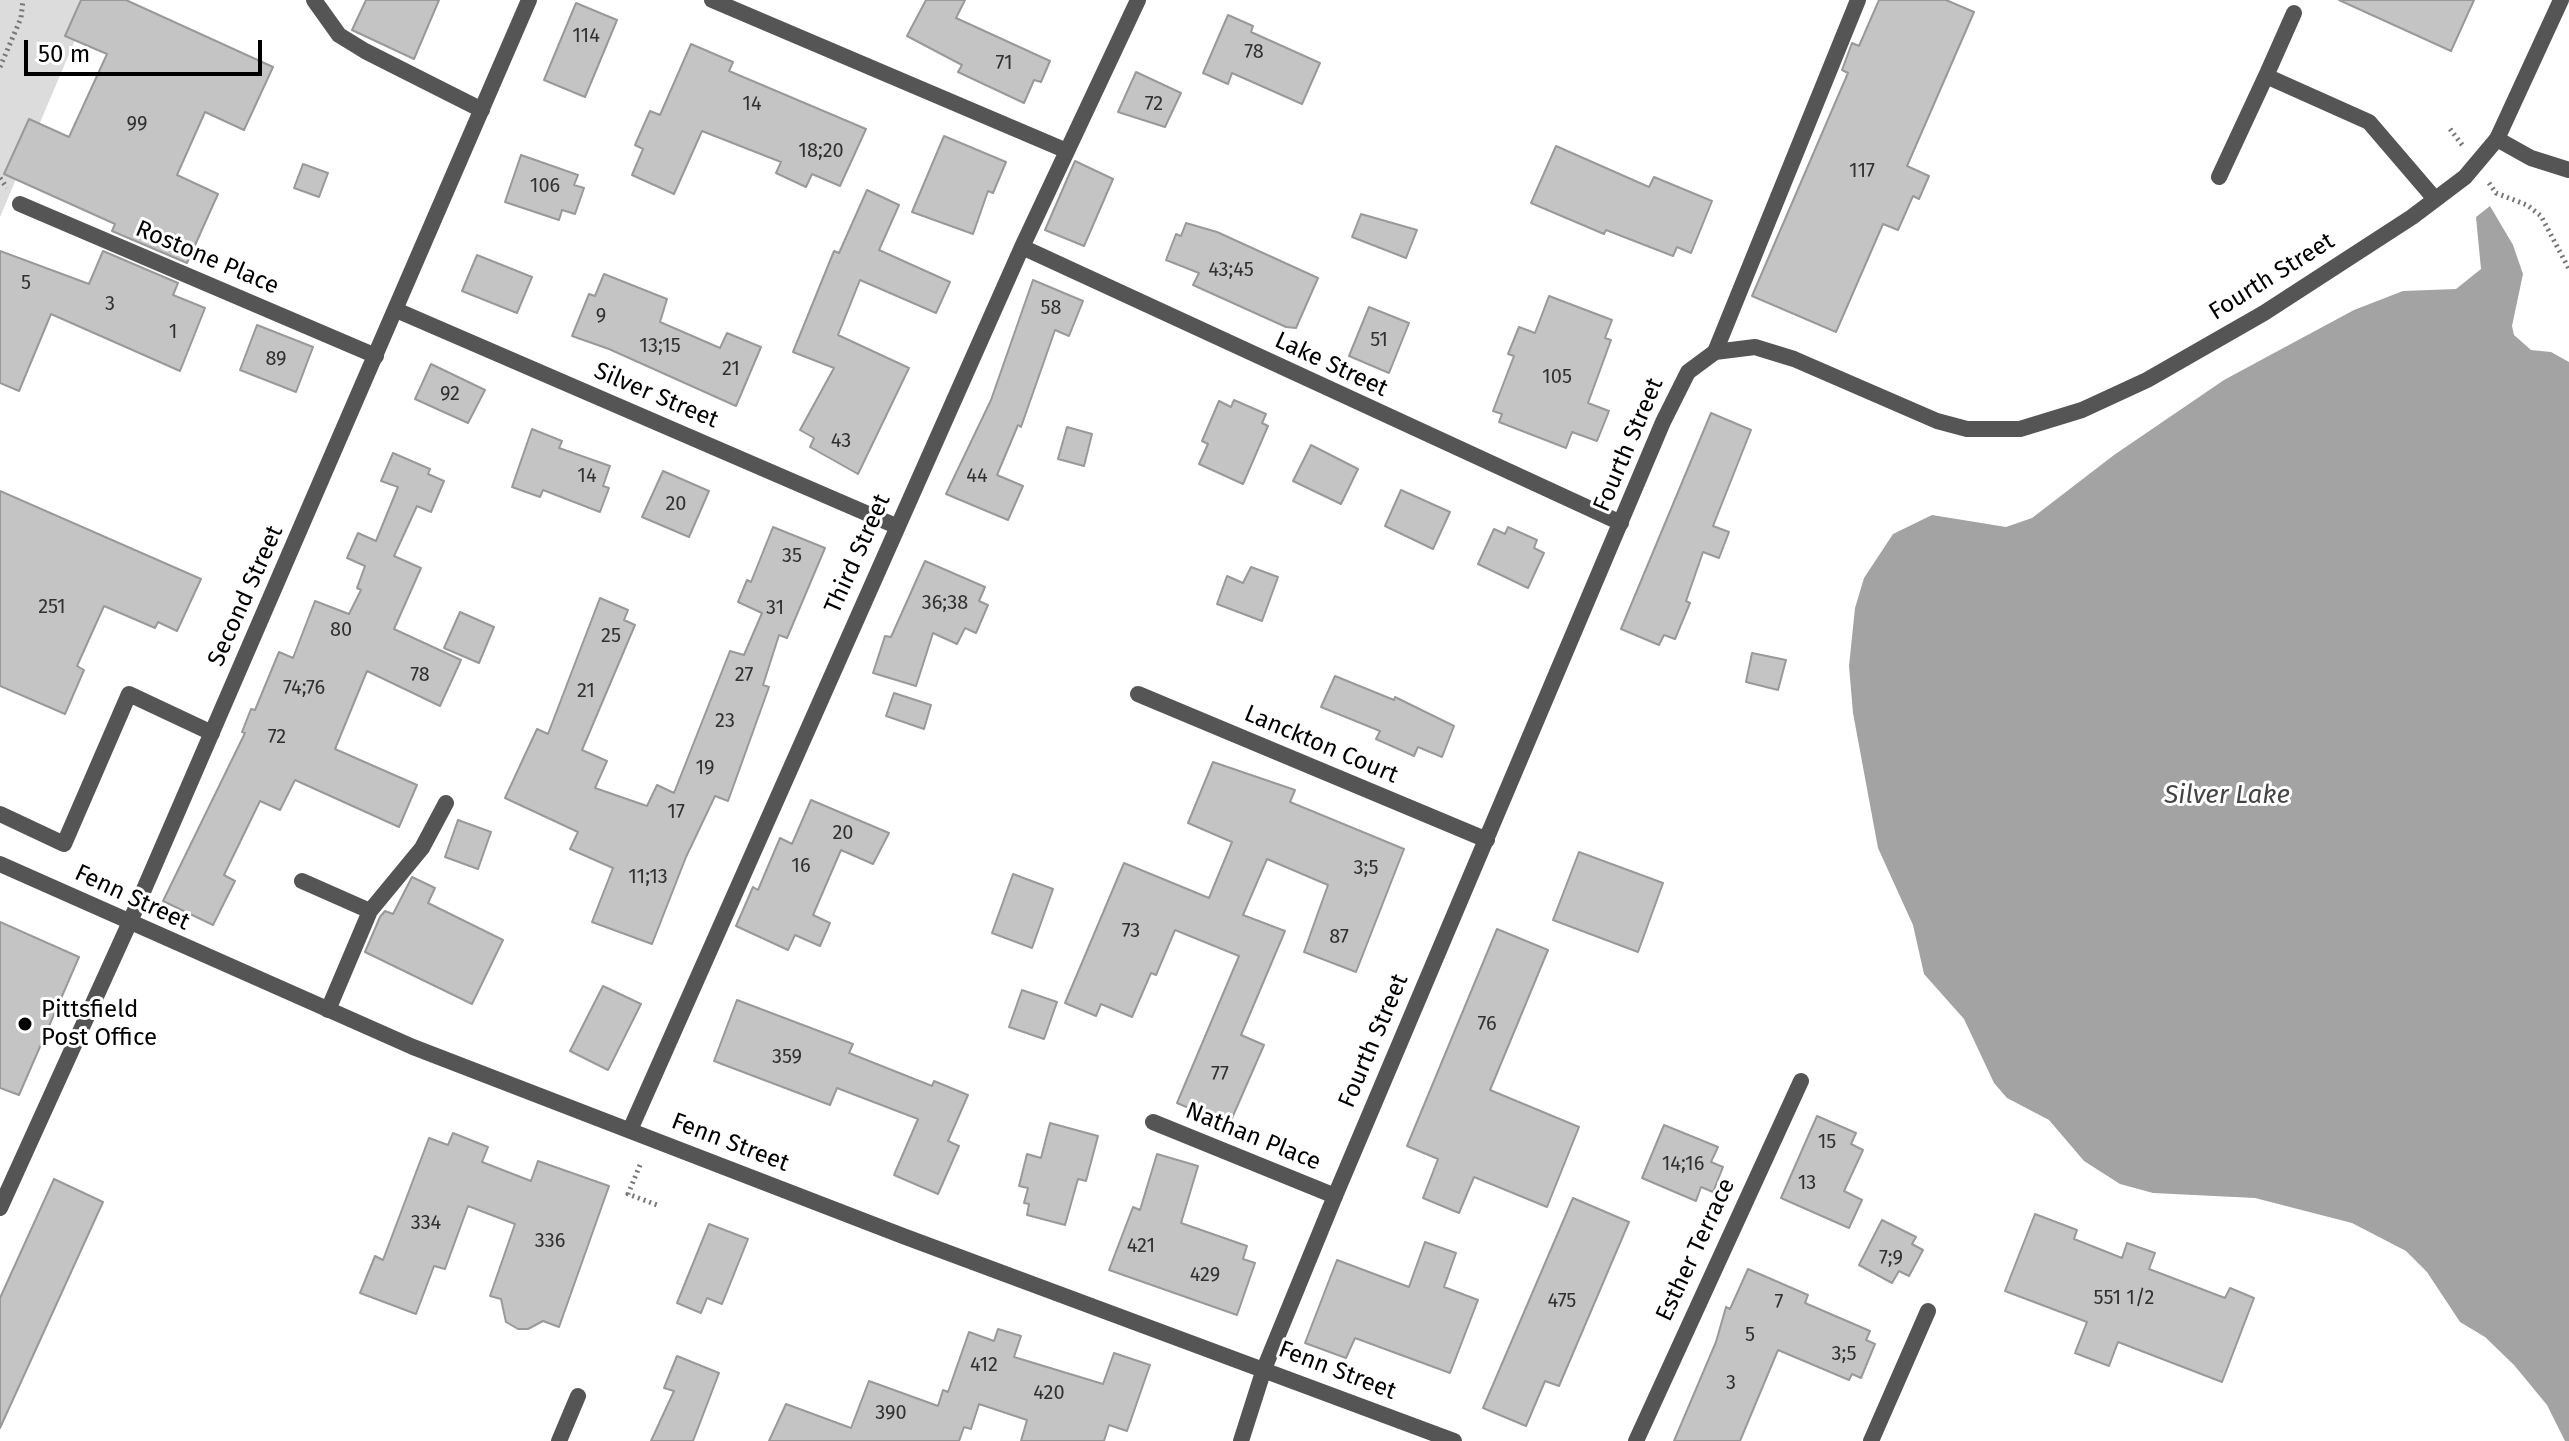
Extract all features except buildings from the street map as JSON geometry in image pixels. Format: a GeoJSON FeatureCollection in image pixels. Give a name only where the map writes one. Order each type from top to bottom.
{"type":"FeatureCollection","features":[{"type":"Feature","properties":{"kind":"street"},"geometry":{"type":"LineString","coordinates":[[314,0],[339,35],[482,110]]}},
{"type":"Feature","properties":{"kind":"street","name":"Second Street"},"geometry":{"type":"LineString","coordinates":[[0,1208],[129,924],[529,0]]}},
{"type":"Feature","properties":{"kind":"street"},"geometry":{"type":"LineString","coordinates":[[712,0],[1067,151]]}},
{"type":"Feature","properties":{"kind":"street","name":"Third Street"},"geometry":{"type":"LineString","coordinates":[[630,1130],[896,526],[1138,0]]}},
{"type":"Feature","properties":{"kind":"street"},"geometry":{"type":"LineString","coordinates":[[1715,352],[1858,0]]}},
{"type":"Feature","properties":{"kind":"street","name":"Fourth Street"},"geometry":{"type":"LineString","coordinates":[[1241,1441],[1264,1369],[1335,1196],[1676,392],[1694,365],[1715,352],[1740,346],[1768,350],[1937,421],[1985,431],[2020,429],[2057,420],[2147,380],[2309,284],[2435,199],[2476,165],[2497,139],[2561,0]]}},
{"type":"Feature","properties":{"kind":"street"},"geometry":{"type":"LineString","coordinates":[[2219,177],[2294,13]]}},
{"type":"Feature","properties":{"kind":"street"},"geometry":{"type":"LineString","coordinates":[[2266,76],[2369,122],[2435,199]]}},
{"type":"Feature","properties":{"kind":"street"},"geometry":{"type":"LineString","coordinates":[[2497,139],[2531,158],[2569,170]]}},
{"type":"Feature","properties":{"kind":"street","name":"Rostone Place"},"geometry":{"type":"LineString","coordinates":[[20,204],[376,356]]}},
{"type":"Feature","properties":{"kind":"street","name":"Lake Street"},"geometry":{"type":"LineString","coordinates":[[1022,247],[1621,523]]}},
{"type":"Feature","properties":{"kind":"street","name":"Silver Street"},"geometry":{"type":"LineString","coordinates":[[396,310],[896,526]]}},
{"type":"Feature","properties":{"kind":"street"},"geometry":{"type":"LineString","coordinates":[[0,814],[64,844],[129,694],[212,733]]}},
{"type":"Feature","properties":{"kind":"street","name":"Lanckton Court"},"geometry":{"type":"LineString","coordinates":[[1138,694],[1487,840]]}},
{"type":"Feature","properties":{"kind":"street"},"geometry":{"type":"LineString","coordinates":[[328,1010],[370,911],[422,848],[446,803]]}},
{"type":"Feature","properties":{"kind":"street","name":"Fenn Street"},"geometry":{"type":"LineString","coordinates":[[0,864],[328,1010],[630,1130],[1454,1441]]}},
{"type":"Feature","properties":{"kind":"street"},"geometry":{"type":"LineString","coordinates":[[302,881],[370,911]]}},
{"type":"Feature","properties":{"kind":"street","name":"Esther Terrace"},"geometry":{"type":"LineString","coordinates":[[1636,1441],[1801,1081]]}},
{"type":"Feature","properties":{"kind":"street","name":"Nathan Place"},"geometry":{"type":"LineString","coordinates":[[1153,1122],[1335,1196]]}},
{"type":"Feature","properties":{"kind":"street"},"geometry":{"type":"LineString","coordinates":[[1871,1441],[1928,1311]]}},
{"type":"Feature","properties":{"kind":"street"},"geometry":{"type":"LineString","coordinates":[[559,1441],[578,1396]]}},
{"type":"Feature","properties":{"kind":"path"},"geometry":{"type":"LineString","coordinates":[[0,67],[21,18],[23,0]]}},
{"type":"Feature","properties":{"kind":"path"},"geometry":{"type":"LineString","coordinates":[[2450,129],[2496,193],[2527,205],[2541,216],[2569,269]]}},
{"type":"Feature","properties":{"kind":"path"},"geometry":{"type":"LineString","coordinates":[[640,1165],[628,1194],[657,1205]]}},
{"type":"Feature","properties":{"kind":"shaded area"},"geometry":{"type":"Polygon","coordinates":[[[0,0],[92,0],[0,217],[0,0]]]}},
{"type":"Feature","properties":{"kind":"water","name":"Silver Lake"},"geometry":{"type":"Polygon","coordinates":[[[2490,206],[2513,245],[2523,274],[2512,326],[2514,335],[2531,350],[2551,352],[2569,362],[2569,1441],[2565,1441],[2547,1405],[2514,1365],[2485,1337],[2460,1322],[2427,1272],[2406,1251],[2352,1223],[2255,1198],[2153,1193],[2120,1184],[2084,1161],[2049,1120],[2007,1098],[1994,1083],[1964,1019],[1924,974],[1913,925],[1878,848],[1853,713],[1849,666],[1855,608],[1864,578],[1893,534],[1932,515],[2006,527],[2032,518],[2114,455],[2224,380],[2354,310],[2403,291],[2456,289],[2481,269],[2476,217],[2490,206]]]}},
{"type":"Feature","properties":{"kind":"place","name":"Pittsfield Post Office"},"geometry":{"type":"Point","coordinates":[25,1024]}}]}
